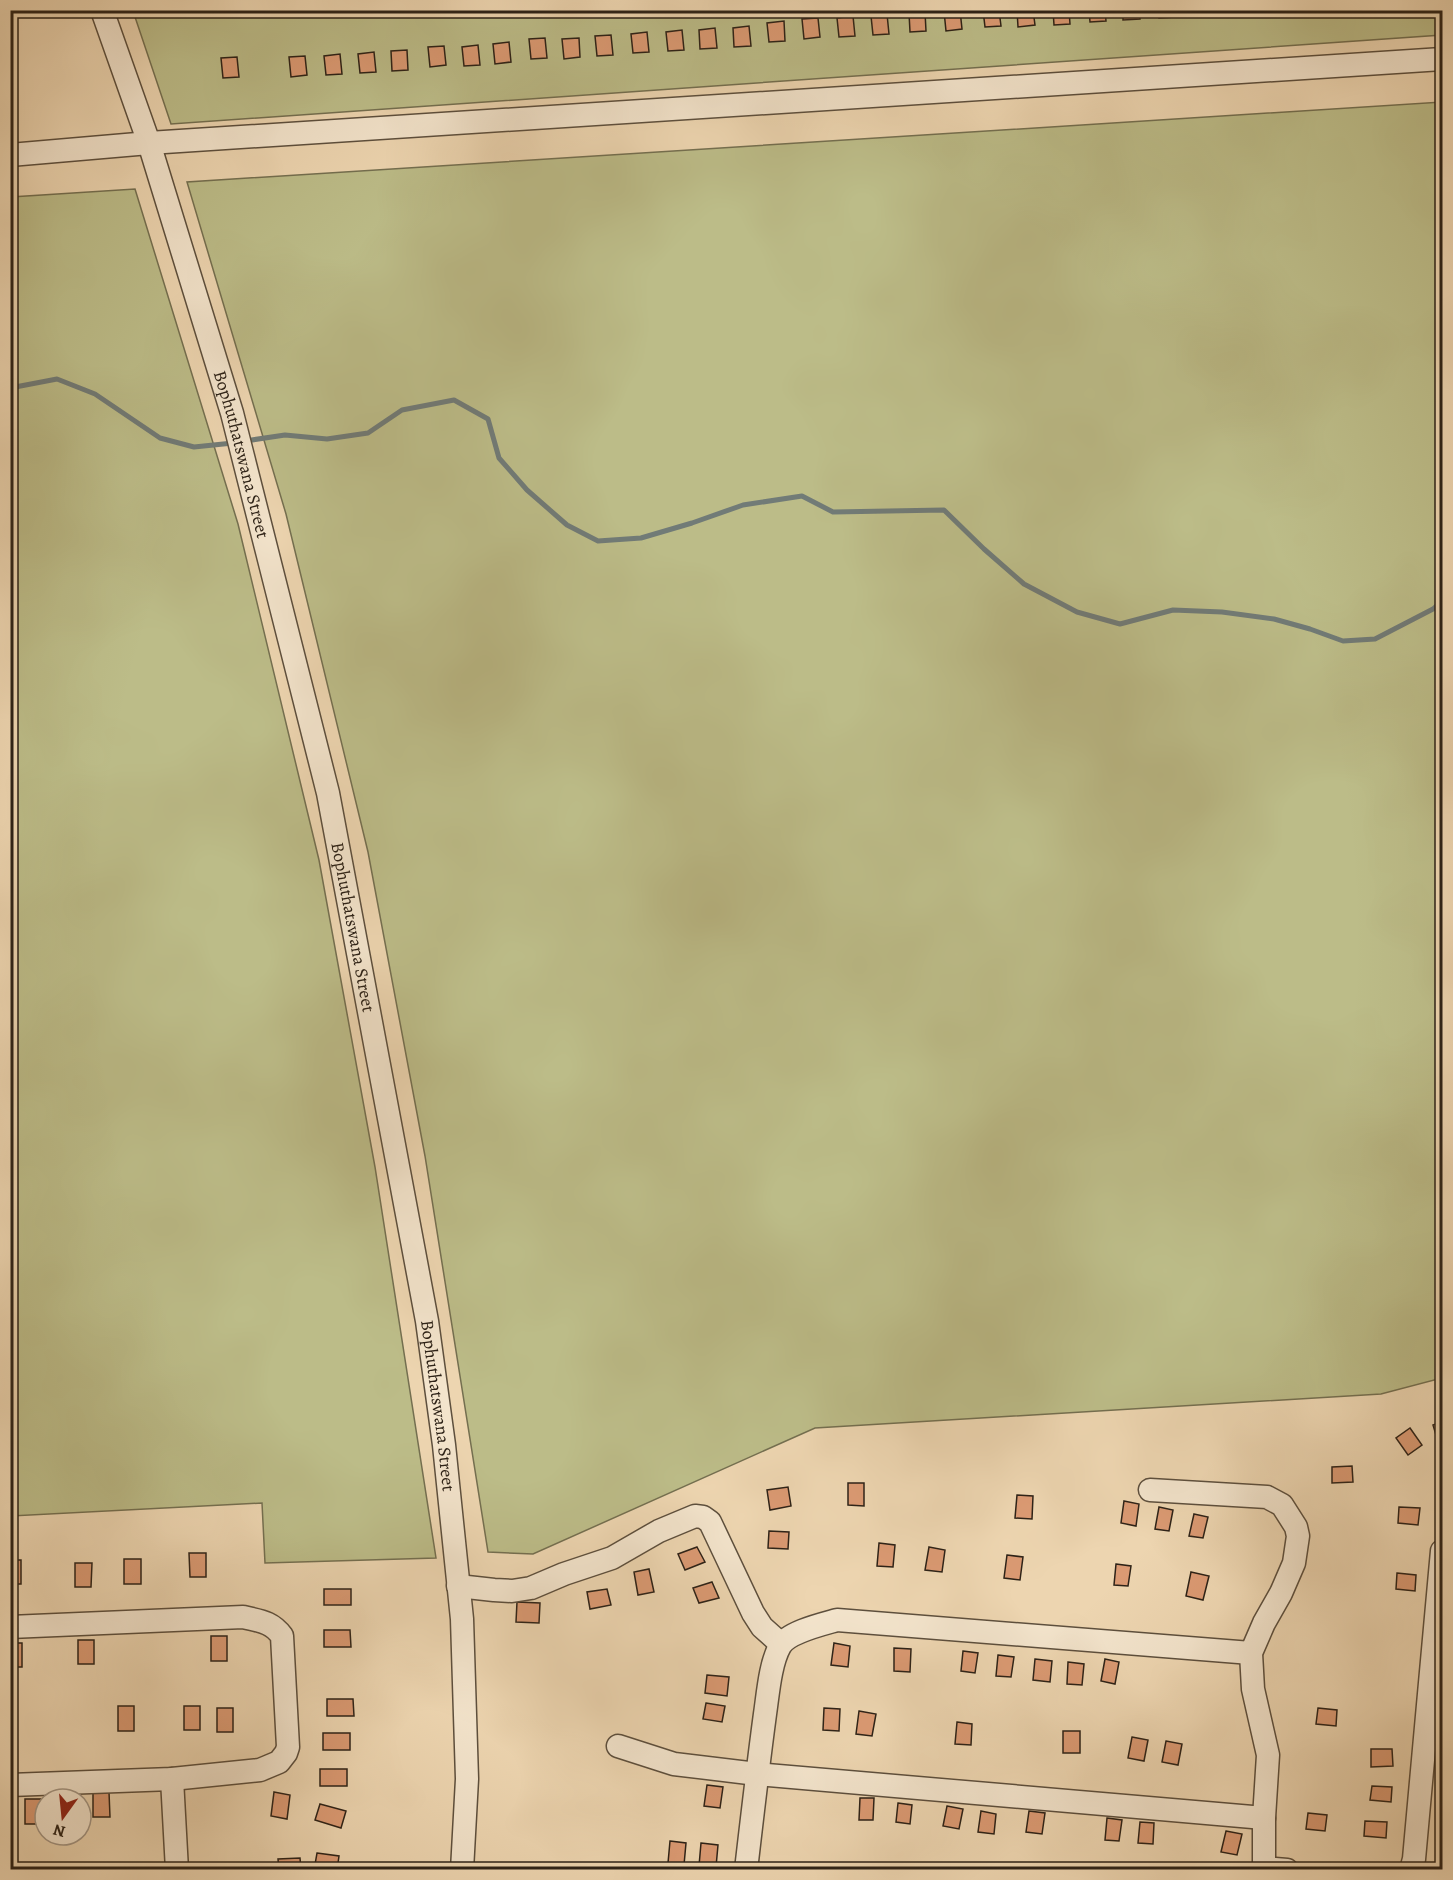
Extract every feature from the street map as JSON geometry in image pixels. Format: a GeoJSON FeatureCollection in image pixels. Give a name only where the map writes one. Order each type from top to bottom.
{"type":"FeatureCollection","features":[{"type":"Feature","properties":{"kind":"street","name":"Bophuthatswana Street"},"geometry":{"type":"LineString","coordinates":[[102,10],[149,143],[232,413],[328,793],[427,1321],[444,1445],[462,1619],[467,1779],[462,1869]]}},
{"type":"Feature","properties":{"kind":"street"},"geometry":{"type":"LineString","coordinates":[[10,155],[149,143],[1443,59]]}},
{"type":"Feature","properties":{"kind":"street"},"geometry":{"type":"LineString","coordinates":[[1150,1490],[1267,1497],[1282,1505],[1296,1527],[1298,1536],[1294,1563],[1251,1653],[1251,1676],[1268,1755],[1264,1869],[1287,1869]]}},
{"type":"Feature","properties":{"kind":"street"},"geometry":{"type":"LineString","coordinates":[[458,1586],[512,1591],[531,1588],[612,1558],[659,1531],[695,1516],[703,1517],[710,1522],[753,1613],[762,1627],[781,1644]]}},
{"type":"Feature","properties":{"kind":"street"},"geometry":{"type":"LineString","coordinates":[[1410,1869],[1415,1847],[1443,1551]]}},
{"type":"Feature","properties":{"kind":"street"},"geometry":{"type":"LineString","coordinates":[[10,1627],[243,1617],[276,1627],[282,1636],[283,1644],[288,1747],[283,1757],[270,1767],[260,1770],[172,1779],[10,1785]]}},
{"type":"Feature","properties":{"kind":"street"},"geometry":{"type":"LineString","coordinates":[[746,1869],[769,1688],[781,1644],[807,1628],[837,1620],[1251,1653]]}},
{"type":"Feature","properties":{"kind":"street"},"geometry":{"type":"LineString","coordinates":[[618,1746],[674,1764],[757,1774],[1264,1818]]}},
{"type":"Feature","properties":{"kind":"street"},"geometry":{"type":"LineString","coordinates":[[172,1779],[177,1869]]}},
{"type":"Feature","properties":{"kind":"green space"},"geometry":{"type":"Polygon","coordinates":[[[1442,10],[1442,35],[171,124],[133,11],[1442,10]]]}},
{"type":"Feature","properties":{"kind":"green space"},"geometry":{"type":"Polygon","coordinates":[[[1442,102],[1442,1378],[1381,1394],[815,1428],[533,1554],[488,1552],[425,1156],[368,852],[286,514],[187,182],[1442,102]]]}},
{"type":"Feature","properties":{"kind":"green space"},"geometry":{"type":"Polygon","coordinates":[[[135,189],[238,524],[319,860],[375,1167],[436,1558],[265,1563],[262,1503],[11,1516],[11,197],[135,189]]]}},
{"type":"Feature","properties":{"kind":"building"},"geometry":{"type":"Polygon","coordinates":[[[960,10],[962,29],[946,31],[944,11],[960,10]]]}},
{"type":"Feature","properties":{"kind":"building"},"geometry":{"type":"Polygon","coordinates":[[[983,10],[999,10],[1001,26],[985,27],[983,10]]]}},
{"type":"Feature","properties":{"kind":"building"},"geometry":{"type":"Polygon","coordinates":[[[1017,10],[1033,10],[1035,25],[1018,27],[1017,10]]]}},
{"type":"Feature","properties":{"kind":"building"},"geometry":{"type":"Polygon","coordinates":[[[1053,10],[1069,10],[1070,24],[1054,25],[1053,10]]]}},
{"type":"Feature","properties":{"kind":"building"},"geometry":{"type":"Polygon","coordinates":[[[1089,10],[1105,10],[1106,21],[1090,22],[1089,10]]]}},
{"type":"Feature","properties":{"kind":"building"},"geometry":{"type":"Polygon","coordinates":[[[1123,10],[1139,10],[1140,19],[1123,20],[1123,10]]]}},
{"type":"Feature","properties":{"kind":"building"},"geometry":{"type":"Polygon","coordinates":[[[1158,10],[1174,10],[1175,17],[1159,18],[1158,10]]]}},
{"type":"Feature","properties":{"kind":"building"},"geometry":{"type":"Polygon","coordinates":[[[925,12],[926,31],[910,32],[909,13],[925,12]]]}},
{"type":"Feature","properties":{"kind":"building"},"geometry":{"type":"Polygon","coordinates":[[[887,14],[889,34],[873,35],[871,16],[887,14]]]}},
{"type":"Feature","properties":{"kind":"building"},"geometry":{"type":"Polygon","coordinates":[[[853,16],[855,36],[839,37],[837,18],[853,16]]]}},
{"type":"Feature","properties":{"kind":"building"},"geometry":{"type":"Polygon","coordinates":[[[818,18],[820,37],[804,39],[802,19],[818,18]]]}},
{"type":"Feature","properties":{"kind":"building"},"geometry":{"type":"Polygon","coordinates":[[[784,21],[785,41],[769,42],[767,23],[784,21]]]}},
{"type":"Feature","properties":{"kind":"building"},"geometry":{"type":"Polygon","coordinates":[[[749,26],[751,46],[734,47],[733,28],[749,26]]]}},
{"type":"Feature","properties":{"kind":"building"},"geometry":{"type":"Polygon","coordinates":[[[715,28],[717,48],[700,49],[699,30],[715,28]]]}},
{"type":"Feature","properties":{"kind":"building"},"geometry":{"type":"Polygon","coordinates":[[[682,30],[684,50],[668,51],[666,32],[682,30]]]}},
{"type":"Feature","properties":{"kind":"building"},"geometry":{"type":"Polygon","coordinates":[[[647,32],[649,52],[633,53],[631,34],[647,32]]]}},
{"type":"Feature","properties":{"kind":"building"},"geometry":{"type":"Polygon","coordinates":[[[611,35],[613,55],[597,56],[595,36],[611,35]]]}},
{"type":"Feature","properties":{"kind":"building"},"geometry":{"type":"Polygon","coordinates":[[[545,38],[547,58],[531,59],[529,39],[545,38]]]}},
{"type":"Feature","properties":{"kind":"building"},"geometry":{"type":"Polygon","coordinates":[[[579,38],[580,57],[564,59],[562,39],[579,38]]]}},
{"type":"Feature","properties":{"kind":"building"},"geometry":{"type":"Polygon","coordinates":[[[509,42],[511,62],[495,64],[493,44],[509,42]]]}},
{"type":"Feature","properties":{"kind":"building"},"geometry":{"type":"Polygon","coordinates":[[[478,45],[480,65],[464,66],[462,47],[478,45]]]}},
{"type":"Feature","properties":{"kind":"building"},"geometry":{"type":"Polygon","coordinates":[[[444,46],[446,65],[430,67],[428,47],[444,46]]]}},
{"type":"Feature","properties":{"kind":"building"},"geometry":{"type":"Polygon","coordinates":[[[407,50],[408,70],[392,71],[391,51],[407,50]]]}},
{"type":"Feature","properties":{"kind":"building"},"geometry":{"type":"Polygon","coordinates":[[[374,52],[376,72],[360,73],[358,54],[374,52]]]}},
{"type":"Feature","properties":{"kind":"building"},"geometry":{"type":"Polygon","coordinates":[[[340,54],[342,74],[326,75],[324,56],[340,54]]]}},
{"type":"Feature","properties":{"kind":"building"},"geometry":{"type":"Polygon","coordinates":[[[305,56],[307,75],[291,77],[289,57],[305,56]]]}},
{"type":"Feature","properties":{"kind":"building"},"geometry":{"type":"Polygon","coordinates":[[[237,57],[239,77],[223,78],[221,58],[237,57]]]}},
{"type":"Feature","properties":{"kind":"building"},"geometry":{"type":"Polygon","coordinates":[[[1442,1422],[1442,1444],[1439,1445],[1433,1425],[1442,1422]]]}},
{"type":"Feature","properties":{"kind":"building"},"geometry":{"type":"Polygon","coordinates":[[[1410,1428],[1422,1445],[1408,1455],[1396,1438],[1410,1428]]]}},
{"type":"Feature","properties":{"kind":"building"},"geometry":{"type":"Polygon","coordinates":[[[1352,1466],[1353,1482],[1332,1483],[1332,1467],[1352,1466]]]}},
{"type":"Feature","properties":{"kind":"building"},"geometry":{"type":"Polygon","coordinates":[[[848,1483],[864,1483],[864,1506],[848,1505],[848,1483]]]}},
{"type":"Feature","properties":{"kind":"building"},"geometry":{"type":"Polygon","coordinates":[[[788,1487],[791,1506],[770,1510],[767,1490],[788,1487]]]}},
{"type":"Feature","properties":{"kind":"building"},"geometry":{"type":"Polygon","coordinates":[[[1017,1495],[1033,1496],[1032,1519],[1015,1518],[1017,1495]]]}},
{"type":"Feature","properties":{"kind":"building"},"geometry":{"type":"Polygon","coordinates":[[[1124,1501],[1139,1504],[1136,1526],[1121,1523],[1124,1501]]]}},
{"type":"Feature","properties":{"kind":"building"},"geometry":{"type":"Polygon","coordinates":[[[1159,1507],[1173,1510],[1169,1531],[1155,1529],[1159,1507]]]}},
{"type":"Feature","properties":{"kind":"building"},"geometry":{"type":"Polygon","coordinates":[[[1399,1507],[1420,1508],[1418,1525],[1398,1523],[1399,1507]]]}},
{"type":"Feature","properties":{"kind":"building"},"geometry":{"type":"Polygon","coordinates":[[[1194,1514],[1208,1517],[1203,1538],[1189,1536],[1194,1514]]]}},
{"type":"Feature","properties":{"kind":"building"},"geometry":{"type":"Polygon","coordinates":[[[769,1531],[789,1532],[788,1549],[768,1548],[769,1531]]]}},
{"type":"Feature","properties":{"kind":"building"},"geometry":{"type":"Polygon","coordinates":[[[879,1543],[895,1545],[893,1567],[877,1566],[879,1543]]]}},
{"type":"Feature","properties":{"kind":"building"},"geometry":{"type":"Polygon","coordinates":[[[697,1547],[705,1562],[685,1570],[678,1554],[697,1547]]]}},
{"type":"Feature","properties":{"kind":"building"},"geometry":{"type":"Polygon","coordinates":[[[929,1547],[945,1550],[942,1572],[925,1570],[929,1547]]]}},
{"type":"Feature","properties":{"kind":"building"},"geometry":{"type":"Polygon","coordinates":[[[189,1553],[206,1553],[206,1577],[190,1577],[189,1553]]]}},
{"type":"Feature","properties":{"kind":"building"},"geometry":{"type":"Polygon","coordinates":[[[1007,1555],[1023,1557],[1020,1580],[1004,1578],[1007,1555]]]}},
{"type":"Feature","properties":{"kind":"building"},"geometry":{"type":"Polygon","coordinates":[[[124,1559],[141,1559],[141,1584],[124,1584],[124,1559]]]}},
{"type":"Feature","properties":{"kind":"building"},"geometry":{"type":"Polygon","coordinates":[[[10,1560],[21,1560],[21,1584],[10,1584],[10,1560]]]}},
{"type":"Feature","properties":{"kind":"building"},"geometry":{"type":"Polygon","coordinates":[[[75,1563],[92,1563],[91,1587],[75,1587],[75,1563]]]}},
{"type":"Feature","properties":{"kind":"building"},"geometry":{"type":"Polygon","coordinates":[[[1116,1564],[1131,1566],[1128,1586],[1114,1585],[1116,1564]]]}},
{"type":"Feature","properties":{"kind":"building"},"geometry":{"type":"Polygon","coordinates":[[[649,1569],[654,1592],[638,1595],[634,1572],[649,1569]]]}},
{"type":"Feature","properties":{"kind":"building"},"geometry":{"type":"Polygon","coordinates":[[[1191,1572],[1209,1576],[1203,1600],[1186,1596],[1191,1572]]]}},
{"type":"Feature","properties":{"kind":"building"},"geometry":{"type":"Polygon","coordinates":[[[1397,1573],[1416,1575],[1415,1591],[1396,1589],[1397,1573]]]}},
{"type":"Feature","properties":{"kind":"building"},"geometry":{"type":"Polygon","coordinates":[[[712,1582],[719,1598],[699,1603],[693,1588],[712,1582]]]}},
{"type":"Feature","properties":{"kind":"building"},"geometry":{"type":"Polygon","coordinates":[[[324,1589],[351,1589],[351,1605],[324,1605],[324,1589]]]}},
{"type":"Feature","properties":{"kind":"building"},"geometry":{"type":"Polygon","coordinates":[[[607,1589],[611,1605],[590,1609],[587,1592],[607,1589]]]}},
{"type":"Feature","properties":{"kind":"building"},"geometry":{"type":"Polygon","coordinates":[[[517,1602],[540,1603],[539,1623],[516,1622],[517,1602]]]}},
{"type":"Feature","properties":{"kind":"building"},"geometry":{"type":"Polygon","coordinates":[[[324,1630],[350,1630],[351,1647],[324,1647],[324,1630]]]}},
{"type":"Feature","properties":{"kind":"building"},"geometry":{"type":"Polygon","coordinates":[[[211,1636],[227,1636],[227,1661],[211,1661],[211,1636]]]}},
{"type":"Feature","properties":{"kind":"building"},"geometry":{"type":"Polygon","coordinates":[[[78,1640],[94,1640],[94,1664],[78,1664],[78,1640]]]}},
{"type":"Feature","properties":{"kind":"building"},"geometry":{"type":"Polygon","coordinates":[[[10,1643],[22,1643],[22,1667],[10,1667],[10,1643]]]}},
{"type":"Feature","properties":{"kind":"building"},"geometry":{"type":"Polygon","coordinates":[[[834,1643],[850,1646],[848,1667],[831,1665],[834,1643]]]}},
{"type":"Feature","properties":{"kind":"building"},"geometry":{"type":"Polygon","coordinates":[[[894,1648],[911,1649],[910,1672],[894,1671],[894,1648]]]}},
{"type":"Feature","properties":{"kind":"building"},"geometry":{"type":"Polygon","coordinates":[[[963,1651],[978,1653],[975,1673],[961,1671],[963,1651]]]}},
{"type":"Feature","properties":{"kind":"building"},"geometry":{"type":"Polygon","coordinates":[[[998,1655],[1014,1657],[1011,1677],[996,1676],[998,1655]]]}},
{"type":"Feature","properties":{"kind":"building"},"geometry":{"type":"Polygon","coordinates":[[[1035,1659],[1052,1661],[1050,1682],[1033,1680],[1035,1659]]]}},
{"type":"Feature","properties":{"kind":"building"},"geometry":{"type":"Polygon","coordinates":[[[1105,1659],[1119,1662],[1115,1684],[1101,1681],[1105,1659]]]}},
{"type":"Feature","properties":{"kind":"building"},"geometry":{"type":"Polygon","coordinates":[[[1068,1662],[1084,1664],[1082,1685],[1067,1684],[1068,1662]]]}},
{"type":"Feature","properties":{"kind":"building"},"geometry":{"type":"Polygon","coordinates":[[[707,1675],[729,1677],[727,1696],[705,1693],[707,1675]]]}},
{"type":"Feature","properties":{"kind":"building"},"geometry":{"type":"Polygon","coordinates":[[[327,1699],[353,1699],[354,1716],[327,1716],[327,1699]]]}},
{"type":"Feature","properties":{"kind":"building"},"geometry":{"type":"Polygon","coordinates":[[[706,1703],[725,1706],[722,1722],[703,1719],[706,1703]]]}},
{"type":"Feature","properties":{"kind":"building"},"geometry":{"type":"Polygon","coordinates":[[[118,1706],[134,1706],[134,1731],[118,1731],[118,1706]]]}},
{"type":"Feature","properties":{"kind":"building"},"geometry":{"type":"Polygon","coordinates":[[[184,1706],[200,1706],[200,1730],[184,1730],[184,1706]]]}},
{"type":"Feature","properties":{"kind":"building"},"geometry":{"type":"Polygon","coordinates":[[[217,1708],[233,1708],[233,1732],[217,1732],[217,1708]]]}},
{"type":"Feature","properties":{"kind":"building"},"geometry":{"type":"Polygon","coordinates":[[[824,1708],[840,1709],[839,1731],[823,1730],[824,1708]]]}},
{"type":"Feature","properties":{"kind":"building"},"geometry":{"type":"Polygon","coordinates":[[[1318,1708],[1337,1710],[1336,1726],[1316,1724],[1318,1708]]]}},
{"type":"Feature","properties":{"kind":"building"},"geometry":{"type":"Polygon","coordinates":[[[859,1711],[876,1714],[872,1736],[856,1734],[859,1711]]]}},
{"type":"Feature","properties":{"kind":"building"},"geometry":{"type":"Polygon","coordinates":[[[957,1722],[972,1724],[971,1745],[955,1744],[957,1722]]]}},
{"type":"Feature","properties":{"kind":"building"},"geometry":{"type":"Polygon","coordinates":[[[1063,1731],[1080,1731],[1080,1753],[1063,1753],[1063,1731]]]}},
{"type":"Feature","properties":{"kind":"building"},"geometry":{"type":"Polygon","coordinates":[[[323,1733],[350,1733],[350,1750],[323,1750],[323,1733]]]}},
{"type":"Feature","properties":{"kind":"building"},"geometry":{"type":"Polygon","coordinates":[[[1132,1737],[1148,1740],[1144,1761],[1128,1758],[1132,1737]]]}},
{"type":"Feature","properties":{"kind":"building"},"geometry":{"type":"Polygon","coordinates":[[[1166,1741],[1182,1744],[1178,1765],[1162,1762],[1166,1741]]]}},
{"type":"Feature","properties":{"kind":"building"},"geometry":{"type":"Polygon","coordinates":[[[1371,1749],[1392,1749],[1393,1766],[1371,1767],[1371,1749]]]}},
{"type":"Feature","properties":{"kind":"building"},"geometry":{"type":"Polygon","coordinates":[[[320,1769],[347,1769],[347,1786],[320,1786],[320,1769]]]}},
{"type":"Feature","properties":{"kind":"building"},"geometry":{"type":"Polygon","coordinates":[[[707,1785],[723,1787],[720,1808],[704,1806],[707,1785]]]}},
{"type":"Feature","properties":{"kind":"building"},"geometry":{"type":"Polygon","coordinates":[[[1372,1786],[1392,1787],[1391,1802],[1370,1800],[1372,1786]]]}},
{"type":"Feature","properties":{"kind":"building"},"geometry":{"type":"Polygon","coordinates":[[[93,1792],[109,1792],[110,1817],[93,1817],[93,1792]]]}},
{"type":"Feature","properties":{"kind":"building"},"geometry":{"type":"Polygon","coordinates":[[[274,1792],[290,1795],[287,1819],[271,1816],[274,1792]]]}},
{"type":"Feature","properties":{"kind":"building"},"geometry":{"type":"Polygon","coordinates":[[[860,1798],[874,1798],[873,1820],[859,1820],[860,1798]]]}},
{"type":"Feature","properties":{"kind":"building"},"geometry":{"type":"Polygon","coordinates":[[[25,1799],[33,1799],[33,1824],[25,1824],[25,1799]]]}},
{"type":"Feature","properties":{"kind":"building"},"geometry":{"type":"Polygon","coordinates":[[[898,1803],[912,1805],[910,1824],[896,1822],[898,1803]]]}},
{"type":"Feature","properties":{"kind":"building"},"geometry":{"type":"Polygon","coordinates":[[[320,1804],[346,1811],[341,1828],[315,1820],[320,1804]]]}},
{"type":"Feature","properties":{"kind":"building"},"geometry":{"type":"Polygon","coordinates":[[[947,1806],[963,1809],[959,1829],[943,1826],[947,1806]]]}},
{"type":"Feature","properties":{"kind":"building"},"geometry":{"type":"Polygon","coordinates":[[[981,1811],[996,1814],[994,1834],[978,1832],[981,1811]]]}},
{"type":"Feature","properties":{"kind":"building"},"geometry":{"type":"Polygon","coordinates":[[[1029,1811],[1045,1813],[1042,1834],[1026,1832],[1029,1811]]]}},
{"type":"Feature","properties":{"kind":"building"},"geometry":{"type":"Polygon","coordinates":[[[1308,1813],[1327,1815],[1325,1831],[1306,1829],[1308,1813]]]}},
{"type":"Feature","properties":{"kind":"building"},"geometry":{"type":"Polygon","coordinates":[[[1107,1818],[1122,1820],[1119,1841],[1105,1840],[1107,1818]]]}},
{"type":"Feature","properties":{"kind":"building"},"geometry":{"type":"Polygon","coordinates":[[[1365,1821],[1387,1822],[1386,1838],[1364,1836],[1365,1821]]]}},
{"type":"Feature","properties":{"kind":"building"},"geometry":{"type":"Polygon","coordinates":[[[1140,1822],[1154,1823],[1153,1844],[1138,1843],[1140,1822]]]}},
{"type":"Feature","properties":{"kind":"building"},"geometry":{"type":"Polygon","coordinates":[[[1226,1831],[1242,1834],[1237,1855],[1221,1852],[1226,1831]]]}},
{"type":"Feature","properties":{"kind":"building"},"geometry":{"type":"Polygon","coordinates":[[[670,1841],[686,1843],[684,1865],[668,1863],[670,1841]]]}},
{"type":"Feature","properties":{"kind":"building"},"geometry":{"type":"Polygon","coordinates":[[[701,1843],[718,1845],[716,1867],[699,1866],[701,1843]]]}},
{"type":"Feature","properties":{"kind":"building"},"geometry":{"type":"Polygon","coordinates":[[[317,1853],[339,1856],[337,1870],[314,1870],[317,1853]]]}},
{"type":"Feature","properties":{"kind":"building"},"geometry":{"type":"Polygon","coordinates":[[[300,1858],[301,1870],[279,1870],[278,1859],[300,1858]]]}},
{"type":"Feature","properties":{"kind":"waterway"},"geometry":{"type":"LineString","coordinates":[[10,388],[57,379],[95,394],[160,438],[194,447],[233,443]]}},
{"type":"Feature","properties":{"kind":"waterway"},"geometry":{"type":"LineString","coordinates":[[245,441],[285,435],[327,439],[368,433],[402,410],[454,400],[488,419],[499,458],[527,490],[567,525],[598,541],[641,538],[743,505],[802,496],[833,512],[944,510],[1024,584],[1077,612],[1120,624],[1173,610],[1222,612],[1274,619],[1343,641],[1375,639],[1433,609],[1442,601]]}}]}
